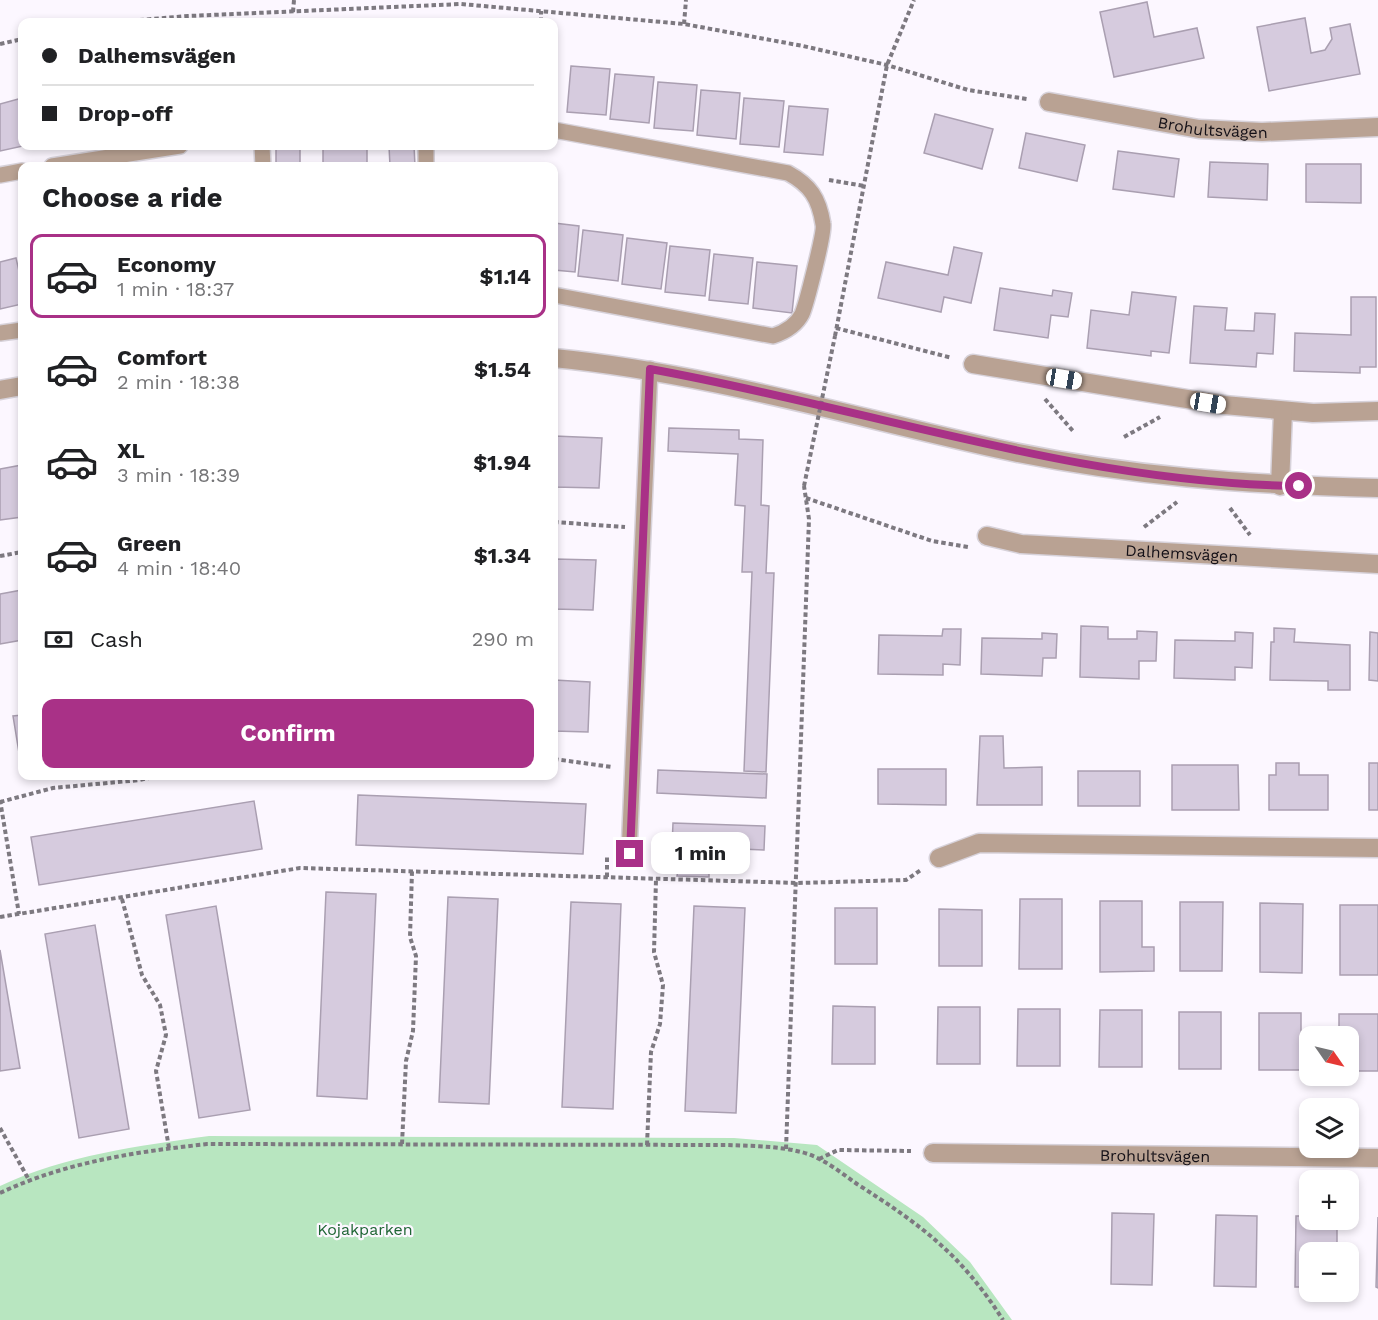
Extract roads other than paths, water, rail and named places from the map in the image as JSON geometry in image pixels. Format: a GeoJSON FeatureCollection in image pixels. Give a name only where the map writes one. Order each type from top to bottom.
{"type":"FeatureCollection","features":[{"type":"Feature","properties":{"kind":"street","name":"Brohultsvägen"},"geometry":{"type":"LineString","coordinates":[[1049,102],[1198,129],[1323,132],[1378,127]]}},
{"type":"Feature","properties":{"kind":"street"},"geometry":{"type":"LineString","coordinates":[[558,358],[650,369],[1047,458],[1174,477],[1280,486],[1378,488]]}},
{"type":"Feature","properties":{"kind":"street"},"geometry":{"type":"LineString","coordinates":[[973,364],[1224,405],[1283,411],[1378,411]]}},
{"type":"Feature","properties":{"kind":"street"},"geometry":{"type":"LineString","coordinates":[[0,390],[18,387]]}},
{"type":"Feature","properties":{"kind":"street"},"geometry":{"type":"LineString","coordinates":[[1280,486],[1283,411]]}},
{"type":"Feature","properties":{"kind":"street","name":"Dalhemsvägen"},"geometry":{"type":"LineString","coordinates":[[987,536],[1021,544],[1378,564]]}},
{"type":"Feature","properties":{"kind":"street"},"geometry":{"type":"LineString","coordinates":[[939,858],[979,843],[1378,848]]}},
{"type":"Feature","properties":{"kind":"street","name":"Brohultsvägen"},"geometry":{"type":"LineString","coordinates":[[933,1153],[1378,1158]]}},
{"type":"Feature","properties":{"kind":"lane"},"geometry":{"type":"LineString","coordinates":[[558,131],[788,173],[806,183],[816,200],[824,226],[802,315],[788,330],[773,336],[558,296]]}},
{"type":"Feature","properties":{"kind":"lane"},"geometry":{"type":"LineString","coordinates":[[78,162],[154,150]]}},
{"type":"Feature","properties":{"kind":"lane"},"geometry":{"type":"LineString","coordinates":[[0,175],[18,172]]}},
{"type":"Feature","properties":{"kind":"lane"},"geometry":{"type":"LineString","coordinates":[[0,333],[18,331]]}},
{"type":"Feature","properties":{"kind":"lane"},"geometry":{"type":"LineString","coordinates":[[630,854],[650,369]]}},
{"type":"Feature","properties":{"kind":"park label","name":"Kojakparken"},"geometry":{"type":"Point","coordinates":[365,1229]}}]}
